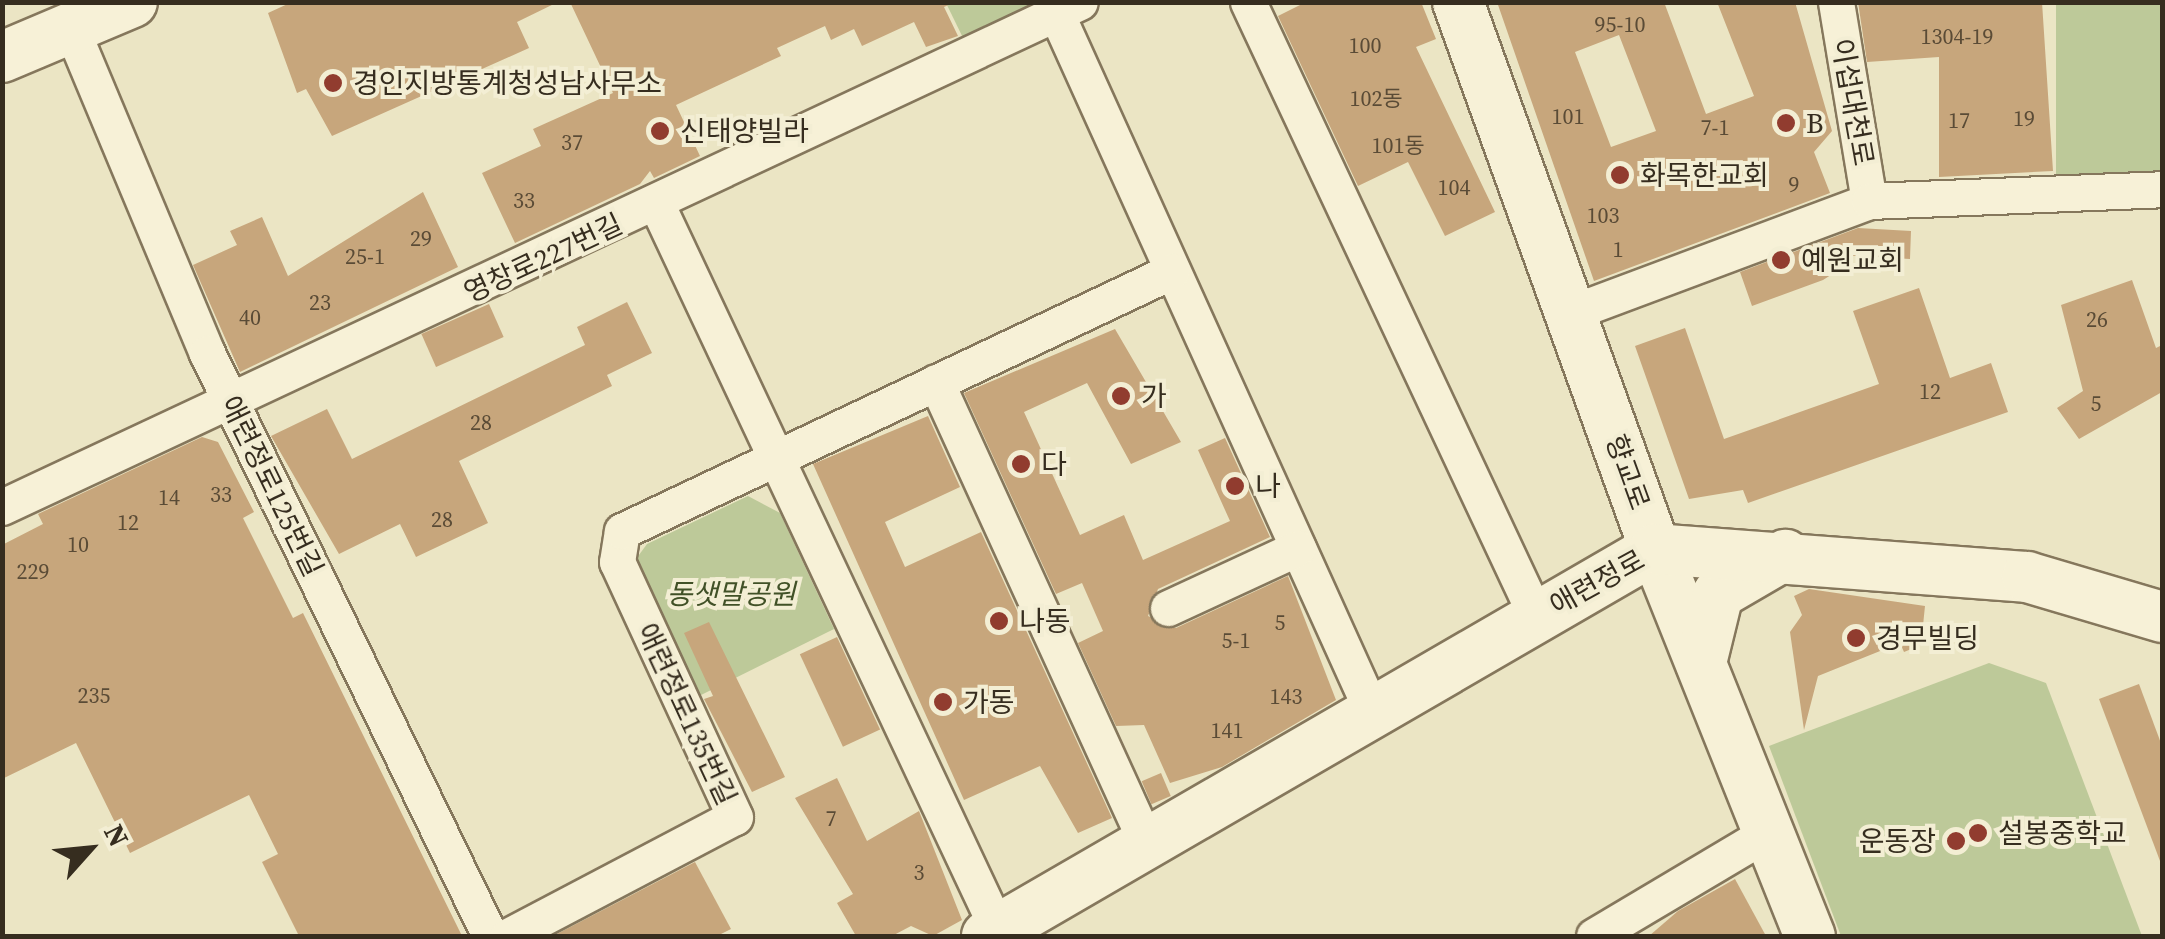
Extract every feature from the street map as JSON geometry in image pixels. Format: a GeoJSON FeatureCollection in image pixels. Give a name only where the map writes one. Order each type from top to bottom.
{"type":"FeatureCollection","features":[{"type":"Feature","properties":{"kind":"street"},"geometry":{"type":"LineString","coordinates":[[2,58],[132,2]]}},
{"type":"Feature","properties":{"kind":"street"},"geometry":{"type":"LineString","coordinates":[[1248,2],[1536,616]]}},
{"type":"Feature","properties":{"kind":"street","name":"향교로"},"geometry":{"type":"LineString","coordinates":[[1458,2],[1655,549],[1810,936]]}},
{"type":"Feature","properties":{"kind":"street","name":"이섭대천로"},"geometry":{"type":"LineString","coordinates":[[1836,2],[1870,201]]}},
{"type":"Feature","properties":{"kind":"street"},"geometry":{"type":"LineString","coordinates":[[1068,9],[1172,271],[1370,709]]}},
{"type":"Feature","properties":{"kind":"street","name":"영창로227번길"},"geometry":{"type":"LineString","coordinates":[[2,508],[1068,9]]}},
{"type":"Feature","properties":{"kind":"street","name":"애련정로125번길"},"geometry":{"type":"LineString","coordinates":[[70,28],[230,400],[490,936]]}},
{"type":"Feature","properties":{"kind":"street"},"geometry":{"type":"LineString","coordinates":[[1570,313],[1870,201],[2162,190]]}},
{"type":"Feature","properties":{"kind":"street"},"geometry":{"type":"LineString","coordinates":[[657,204],[992,933]]}},
{"type":"Feature","properties":{"kind":"street","name":"애련정로135번길"},"geometry":{"type":"LineString","coordinates":[[508,936],[735,817],[617,562],[616,539],[774,458],[1172,271]]}},
{"type":"Feature","properties":{"kind":"street"},"geometry":{"type":"LineString","coordinates":[[936,382],[1146,842]]}},
{"type":"Feature","properties":{"kind":"street"},"geometry":{"type":"LineString","coordinates":[[1168,608],[1298,548]]}},
{"type":"Feature","properties":{"kind":"street","name":"애련정로"},"geometry":{"type":"LineString","coordinates":[[992,933],[1370,709],[1655,549],[1786,554],[2026,578],[2162,617]]}},
{"type":"Feature","properties":{"kind":"street"},"geometry":{"type":"LineString","coordinates":[[1701,663],[1718,594],[1786,554]]}},
{"type":"Feature","properties":{"kind":"street"},"geometry":{"type":"LineString","coordinates":[[1594,936],[1769,832]]}},
{"type":"Feature","properties":{"kind":"green space"},"geometry":{"type":"Polygon","coordinates":[[[946,3],[1047,3],[965,42],[946,3]]]}},
{"type":"Feature","properties":{"kind":"green space"},"geometry":{"type":"Polygon","coordinates":[[[2056,3],[2162,3],[2162,179],[2056,179],[2056,3]]]}},
{"type":"Feature","properties":{"kind":"green space","name":"동샛말공원"},"geometry":{"type":"Polygon","coordinates":[[[748,496],[780,513],[834,629],[695,698],[636,559],[647,544],[748,496]]]}},
{"type":"Feature","properties":{"kind":"green space","name":"운동장"},"geometry":{"type":"Polygon","coordinates":[[[1989,663],[2046,683],[2142,936],[1841,936],[1769,746],[1989,663]]]}},
{"type":"Feature","properties":{"kind":"building"},"geometry":{"type":"Polygon","coordinates":[[[292,2],[558,2],[517,22],[529,48],[332,136],[306,89],[297,93],[268,13],[292,2]]]}},
{"type":"Feature","properties":{"kind":"building"},"geometry":{"type":"Polygon","coordinates":[[[570,2],[955,2],[944,7],[958,36],[926,47],[914,22],[862,46],[854,29],[831,40],[825,26],[777,48],[781,56],[676,105],[700,156],[654,178],[650,171],[640,184],[515,243],[482,173],[541,146],[533,129],[613,93],[570,2]]]}},
{"type":"Feature","properties":{"kind":"building"},"geometry":{"type":"Polygon","coordinates":[[[1306,2],[1421,2],[1436,39],[1416,47],[1495,212],[1445,236],[1408,162],[1358,186],[1278,16],[1306,2]]]}},
{"type":"Feature","properties":{"kind":"building"},"geometry":{"type":"Polygon","coordinates":[[[1497,2],[1664,2],[1706,114],[1754,96],[1717,2],[1795,2],[1832,131],[1814,152],[1830,193],[1594,281],[1497,2]],[[1619,35],[1575,52],[1611,147],[1656,131],[1619,35]]]}},
{"type":"Feature","properties":{"kind":"building"},"geometry":{"type":"Polygon","coordinates":[[[1858,2],[2042,2],[2053,171],[1939,177],[1939,57],[1867,62],[1858,2]]]}},
{"type":"Feature","properties":{"kind":"building"},"geometry":{"type":"Polygon","coordinates":[[[423,192],[458,267],[240,372],[193,265],[237,245],[230,231],[262,217],[288,276],[423,192]]]}},
{"type":"Feature","properties":{"kind":"building"},"geometry":{"type":"Polygon","coordinates":[[[1858,228],[1911,231],[1910,259],[1841,255],[1845,266],[1823,280],[1752,306],[1740,272],[1858,228]]]}},
{"type":"Feature","properties":{"kind":"building"},"geometry":{"type":"Polygon","coordinates":[[[2132,280],[2156,348],[2162,345],[2162,392],[2079,439],[2057,408],[2083,391],[2061,305],[2132,280]]]}},
{"type":"Feature","properties":{"kind":"building"},"geometry":{"type":"Polygon","coordinates":[[[1919,288],[1950,378],[1991,363],[2008,412],[1748,503],[1743,490],[1689,499],[1635,346],[1685,328],[1724,439],[1879,384],[1853,311],[1919,288]]]}},
{"type":"Feature","properties":{"kind":"building"},"geometry":{"type":"Polygon","coordinates":[[[627,302],[652,353],[607,375],[612,386],[459,461],[488,523],[416,557],[400,524],[339,554],[271,436],[327,409],[352,459],[585,345],[577,327],[627,302]]]}},
{"type":"Feature","properties":{"kind":"building"},"geometry":{"type":"Polygon","coordinates":[[[489,304],[504,337],[436,367],[421,334],[489,304]]]}},
{"type":"Feature","properties":{"kind":"building"},"geometry":{"type":"Polygon","coordinates":[[[1115,329],[1181,442],[1131,464],[1087,383],[1024,412],[1080,535],[1124,515],[1143,560],[1230,521],[1198,450],[1225,438],[1270,537],[1158,589],[1148,616],[1176,628],[1288,576],[1336,700],[1222,767],[1170,783],[1144,725],[1116,726],[1078,643],[1103,631],[1082,583],[1056,594],[964,393],[1115,329]]]}},
{"type":"Feature","properties":{"kind":"building"},"geometry":{"type":"Polygon","coordinates":[[[928,416],[960,487],[885,522],[905,567],[981,532],[1112,818],[1078,833],[1040,766],[964,800],[813,464],[928,416]]]}},
{"type":"Feature","properties":{"kind":"building"},"geometry":{"type":"Polygon","coordinates":[[[202,437],[218,442],[254,512],[243,518],[293,618],[303,613],[462,936],[299,936],[262,862],[278,854],[249,795],[130,853],[76,743],[2,779],[2,545],[43,524],[38,514],[202,437]]]}},
{"type":"Feature","properties":{"kind":"building","name":"경무빌딩"},"geometry":{"type":"Polygon","coordinates":[[[1809,589],[1925,606],[1921,645],[1904,652],[1900,643],[1818,676],[1804,730],[1790,632],[1802,615],[1794,596],[1809,589]]]}},
{"type":"Feature","properties":{"kind":"building"},"geometry":{"type":"Polygon","coordinates":[[[709,622],[785,777],[752,792],[704,699],[713,696],[684,633],[709,622]]]}},
{"type":"Feature","properties":{"kind":"building"},"geometry":{"type":"Polygon","coordinates":[[[837,637],[880,729],[843,747],[800,654],[837,637]]]}},
{"type":"Feature","properties":{"kind":"building"},"geometry":{"type":"Polygon","coordinates":[[[2139,684],[2162,746],[2160,861],[2099,699],[2139,684]]]}},
{"type":"Feature","properties":{"kind":"building"},"geometry":{"type":"Polygon","coordinates":[[[1161,773],[1171,796],[1151,804],[1142,781],[1161,773]]]}},
{"type":"Feature","properties":{"kind":"building"},"geometry":{"type":"Polygon","coordinates":[[[837,778],[867,841],[919,811],[962,920],[933,936],[911,926],[892,936],[856,936],[837,903],[853,894],[795,798],[837,778]]]}},
{"type":"Feature","properties":{"kind":"building"},"geometry":{"type":"Polygon","coordinates":[[[695,862],[731,929],[717,936],[553,936],[695,862]]]}},
{"type":"Feature","properties":{"kind":"building"},"geometry":{"type":"Polygon","coordinates":[[[1735,879],[1766,936],[1649,936],[1678,911],[1735,879]]]}},
{"type":"Feature","properties":{"kind":"place","name":"경인지방통계청성남사무소"},"geometry":{"type":"Point","coordinates":[333,83]}},
{"type":"Feature","properties":{"kind":"place","name":"B"},"geometry":{"type":"Point","coordinates":[1786,123]}},
{"type":"Feature","properties":{"kind":"place","name":"신태양빌라"},"geometry":{"type":"Point","coordinates":[660,131]}},
{"type":"Feature","properties":{"kind":"place","name":"화목한교회"},"geometry":{"type":"Point","coordinates":[1620,175]}},
{"type":"Feature","properties":{"kind":"place","name":"예원교회"},"geometry":{"type":"Point","coordinates":[1781,260]}},
{"type":"Feature","properties":{"kind":"place","name":"가"},"geometry":{"type":"Point","coordinates":[1121,396]}},
{"type":"Feature","properties":{"kind":"place","name":"다"},"geometry":{"type":"Point","coordinates":[1021,464]}},
{"type":"Feature","properties":{"kind":"place","name":"나"},"geometry":{"type":"Point","coordinates":[1235,486]}},
{"type":"Feature","properties":{"kind":"place","name":"나동"},"geometry":{"type":"Point","coordinates":[999,621]}},
{"type":"Feature","properties":{"kind":"place","name":"경무빌딩"},"geometry":{"type":"Point","coordinates":[1856,638]}},
{"type":"Feature","properties":{"kind":"place","name":"가동"},"geometry":{"type":"Point","coordinates":[943,702]}},
{"type":"Feature","properties":{"kind":"place","name":"설봉중학교"},"geometry":{"type":"Point","coordinates":[1978,833]}},
{"type":"Feature","properties":{"kind":"place","name":"운동장"},"geometry":{"type":"Point","coordinates":[1956,841]}}]}
